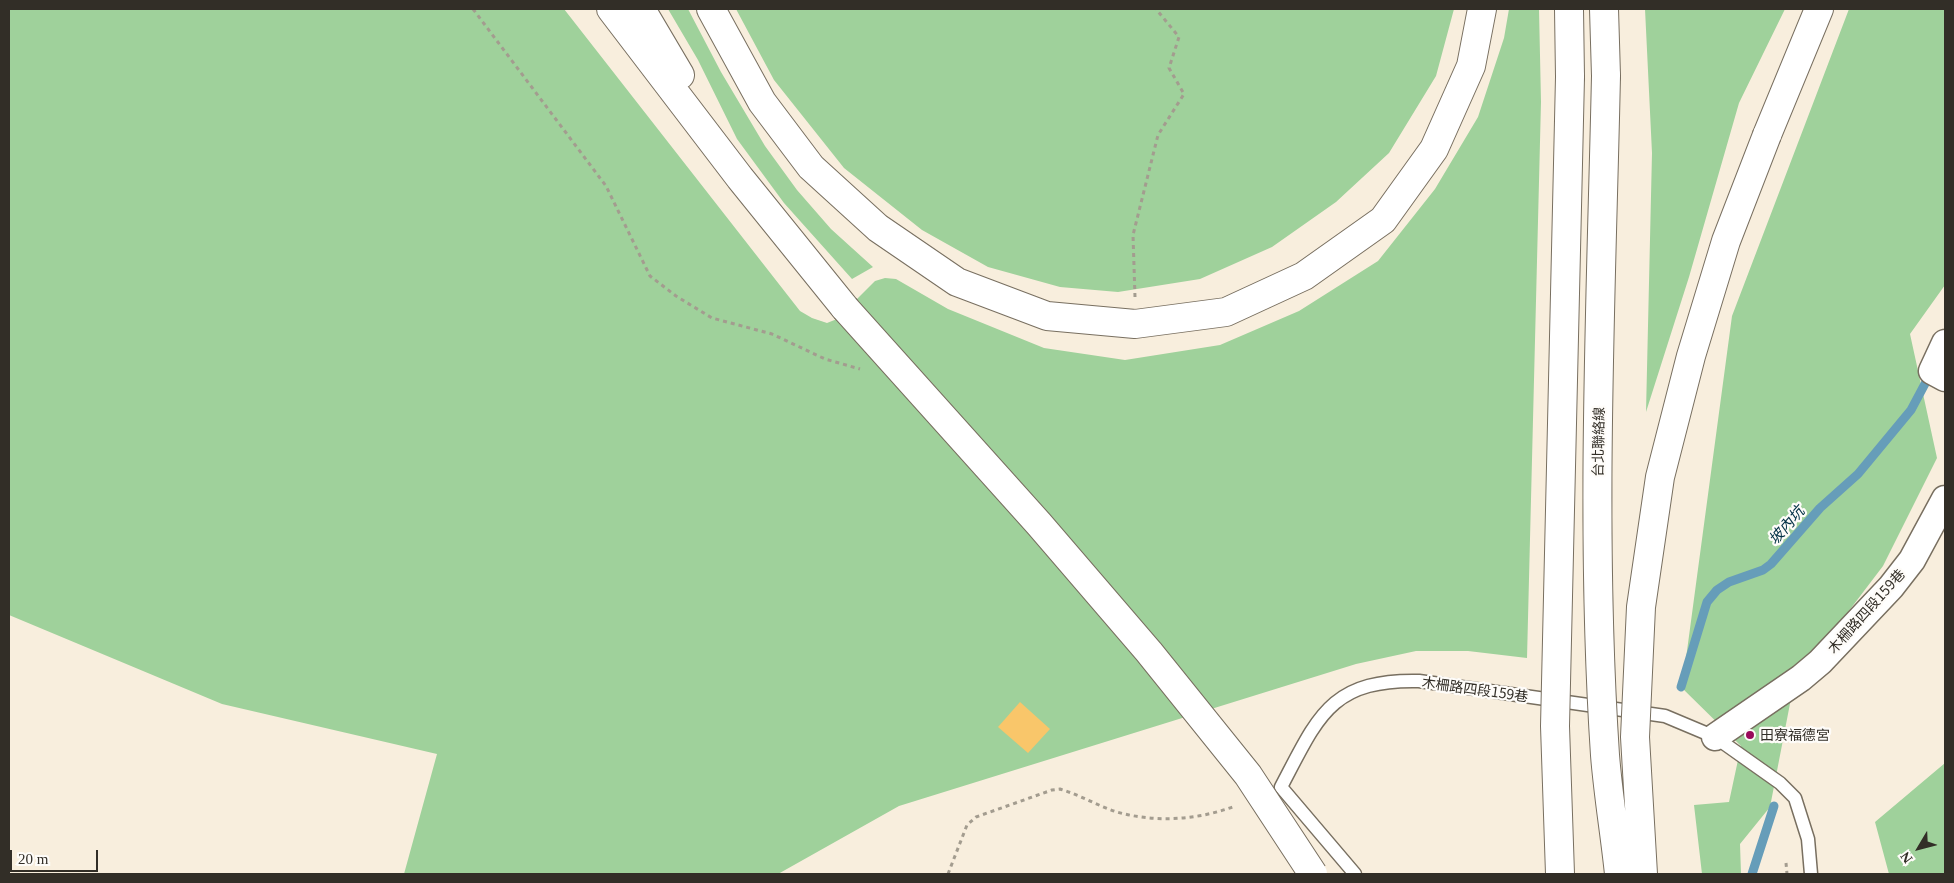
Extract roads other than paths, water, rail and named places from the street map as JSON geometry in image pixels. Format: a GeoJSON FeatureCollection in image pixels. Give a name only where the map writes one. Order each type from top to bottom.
{"type":"FeatureCollection","features":[{"type":"Feature","properties":{"kind":"highway"},"geometry":{"type":"LineString","coordinates":[[610,9],[740,178],[845,308],[1039,524],[1150,652],[1248,775],[1314,874]]}},
{"type":"Feature","properties":{"kind":"highway"},"geometry":{"type":"LineString","coordinates":[[641,9],[740,178]]}},
{"type":"Feature","properties":{"kind":"highway"},"geometry":{"type":"LineString","coordinates":[[710,9],[762,102],[805,160],[878,228],[957,282],[1046,316],[1136,324],[1226,312],[1304,276],[1383,220],[1434,149],[1471,66],[1482,9]]}},
{"type":"Feature","properties":{"kind":"highway"},"geometry":{"type":"LineString","coordinates":[[1560,874],[1555,726],[1570,77],[1569,9]]}},
{"type":"Feature","properties":{"kind":"highway","name":"台北聯絡線"},"geometry":{"type":"LineString","coordinates":[[1604,9],[1606,76],[1598,466],[1599,605],[1605,756],[1619,874]]}},
{"type":"Feature","properties":{"kind":"highway"},"geometry":{"type":"LineString","coordinates":[[1643,874],[1636,728],[1641,607],[1660,477],[1691,356],[1726,241],[1767,135],[1820,9]]}},
{"type":"Feature","properties":{"kind":"street"},"geometry":{"type":"LineString","coordinates":[[1945,343],[1932,371],[1945,378]]}},
{"type":"Feature","properties":{"kind":"street","name":"木柵路四段159巷"},"geometry":{"type":"LineString","coordinates":[[1715,737],[1801,678],[1820,662],[1896,580],[1912,560],[1945,499]]}},
{"type":"Feature","properties":{"kind":"lane","name":"木柵路四段159巷"},"geometry":{"type":"LineString","coordinates":[[1355,874],[1282,787],[1310,732],[1331,705],[1348,692],[1392,680],[1419,681],[1665,716],[1715,737],[1780,783],[1796,798],[1808,839],[1811,874]]}},
{"type":"Feature","properties":{"kind":"waterway","name":"坡內坑"},"geometry":{"type":"LineString","coordinates":[[1681,687],[1707,602],[1717,590],[1729,582],[1763,570],[1771,564],[1820,508],[1858,474],[1911,410],[1927,380]]}},
{"type":"Feature","properties":{"kind":"waterway","name":"坡內坑"},"geometry":{"type":"LineString","coordinates":[[1752,874],[1774,806]]}},
{"type":"Feature","properties":{"kind":"place","name":"田寮福德宮"},"geometry":{"type":"Point","coordinates":[1750,735]}}]}
